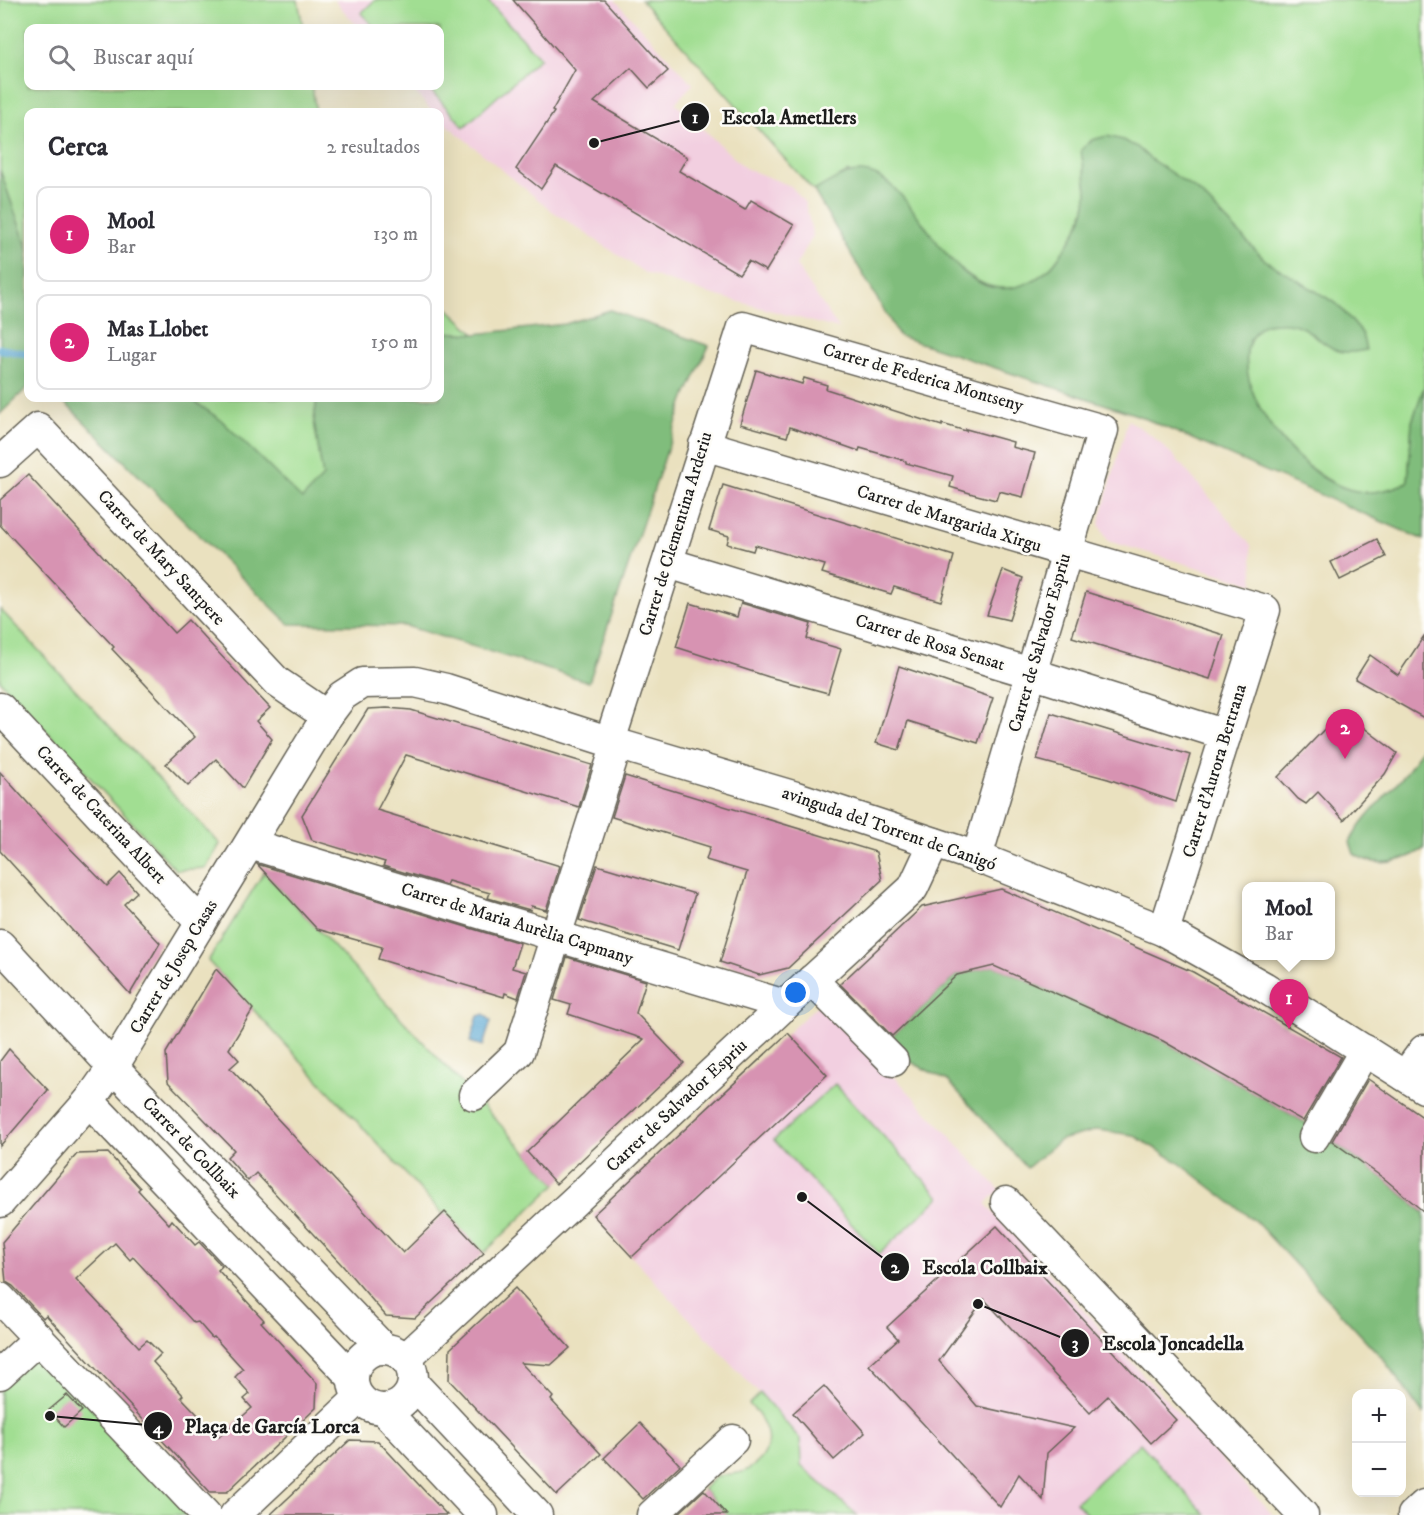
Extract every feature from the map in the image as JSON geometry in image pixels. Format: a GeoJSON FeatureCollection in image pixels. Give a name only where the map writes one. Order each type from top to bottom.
{"type":"FeatureCollection","features":[{"type":"Feature","properties":{"kind":"street","name":"Carrer de Federica Montseny"},"geometry":{"type":"LineString","coordinates":[[743,327],[1103,429]]}},
{"type":"Feature","properties":{"kind":"street","name":"Carrer de Clementina Arderiu"},"geometry":{"type":"LineString","coordinates":[[474,1095],[519,1052],[557,935],[704,446],[743,327]]}},
{"type":"Feature","properties":{"kind":"street","name":"Carrer de Mary Santpere"},"geometry":{"type":"LineString","coordinates":[[0,462],[38,428],[277,682],[327,716]]}},
{"type":"Feature","properties":{"kind":"street","name":"Carrer de Salvador Espriu"},"geometry":{"type":"LineString","coordinates":[[977,857],[1103,429]]}},
{"type":"Feature","properties":{"kind":"street","name":"Carrer de Margarida Xirgu"},"geometry":{"type":"LineString","coordinates":[[704,446],[1066,554],[1265,610]]}},
{"type":"Feature","properties":{"kind":"street","name":"Carrer de Rosa Sensat"},"geometry":{"type":"LineString","coordinates":[[669,563],[1226,735]]}},
{"type":"Feature","properties":{"kind":"street","name":"Carrer d'Aurora Bertrana"},"geometry":{"type":"LineString","coordinates":[[1164,931],[1265,610]]}},
{"type":"Feature","properties":{"kind":"street","name":"avinguda del Torrent de Canigó"},"geometry":{"type":"LineString","coordinates":[[327,716],[342,696],[362,683],[415,682],[446,689],[613,743],[796,797],[977,857],[1164,931],[1264,987],[1414,1082]]}},
{"type":"Feature","properties":{"kind":"street","name":"Carrer de Caterina Albert"},"geometry":{"type":"LineString","coordinates":[[0,708],[201,923]]}},
{"type":"Feature","properties":{"kind":"street","name":"Carrer de Josep Casas"},"geometry":{"type":"LineString","coordinates":[[0,1202],[89,1101],[113,1067],[327,716]]}},
{"type":"Feature","properties":{"kind":"street","name":"Carrer de Maria Aurèlia Capmany"},"geometry":{"type":"LineString","coordinates":[[250,843],[785,1005]]}},
{"type":"Feature","properties":{"kind":"street","name":"Carrer de Salvador Espriu"},"geometry":{"type":"LineString","coordinates":[[401,1364],[913,888],[934,843]]}},
{"type":"Feature","properties":{"kind":"street","name":"Carrer de Collbaix"},"geometry":{"type":"LineString","coordinates":[[0,945],[113,1067],[401,1364],[537,1515]]}},
{"type":"Feature","properties":{"kind":"street"},"geometry":{"type":"LineString","coordinates":[[812,980],[893,1061]]}},
{"type":"Feature","properties":{"kind":"street"},"geometry":{"type":"LineString","coordinates":[[1314,1137],[1365,1050]]}},
{"type":"Feature","properties":{"kind":"street"},"geometry":{"type":"LineString","coordinates":[[1414,1082],[1424,1050]]}},
{"type":"Feature","properties":{"kind":"street"},"geometry":{"type":"LineString","coordinates":[[89,1101],[365,1395],[483,1515]]}},
{"type":"Feature","properties":{"kind":"street"},"geometry":{"type":"LineString","coordinates":[[1006,1202],[1303,1515]]}},
{"type":"Feature","properties":{"kind":"street"},"geometry":{"type":"LineString","coordinates":[[0,1298],[206,1515]]}},
{"type":"Feature","properties":{"kind":"street"},"geometry":{"type":"LineString","coordinates":[[0,1374],[39,1338]]}},
{"type":"Feature","properties":{"kind":"street"},"geometry":{"type":"LineString","coordinates":[[375,1350],[401,1364],[410,1393],[403,1402],[393,1408],[365,1395],[354,1368],[362,1357],[375,1350]]}},
{"type":"Feature","properties":{"kind":"street"},"geometry":{"type":"LineString","coordinates":[[235,1515],[365,1395]]}},
{"type":"Feature","properties":{"kind":"street"},"geometry":{"type":"LineString","coordinates":[[652,1515],[733,1440]]}},
{"type":"Feature","properties":{"kind":"street"},"geometry":{"type":"LineString","coordinates":[[1413,1515],[1424,1505]]}},
{"type":"Feature","properties":{"kind":"shaded area"},"geometry":{"type":"Polygon","coordinates":[[[615,0],[693,84],[675,103],[745,168],[791,186],[805,203],[813,236],[796,265],[839,329],[703,292],[645,273],[552,211],[444,122],[444,108],[429,108],[413,90],[444,90],[444,24],[355,24],[335,1],[615,0]]]}},
{"type":"Feature","properties":{"kind":"shaded area"},"geometry":{"type":"Polygon","coordinates":[[[1128,420],[1151,435],[1173,455],[1251,545],[1254,584],[1108,541],[1099,524],[1128,420]]]}},
{"type":"Feature","properties":{"kind":"shaded area"},"geometry":{"type":"Polygon","coordinates":[[[823,1000],[1000,1190],[985,1204],[1273,1515],[857,1515],[801,1466],[800,1438],[593,1215],[823,1000]]]}},
{"type":"Feature","properties":{"kind":"green space"},"geometry":{"type":"Polygon","coordinates":[[[0,0],[298,0],[302,24],[24,24],[24,90],[313,90],[315,108],[24,108],[24,239],[0,170],[0,0]]]}},
{"type":"Feature","properties":{"kind":"green space"},"geometry":{"type":"Polygon","coordinates":[[[375,0],[487,0],[540,58],[464,127],[431,90],[444,90],[444,24],[371,24],[361,13],[375,0]]]}},
{"type":"Feature","properties":{"kind":"green space"},"geometry":{"type":"Polygon","coordinates":[[[641,0],[1424,0],[1424,387],[1412,422],[1408,482],[1375,492],[1342,487],[1297,457],[1278,435],[1261,410],[1250,385],[1246,361],[1251,339],[1256,331],[1265,325],[1285,322],[1295,323],[1311,331],[1362,333],[1337,304],[1266,261],[1198,191],[1149,158],[1137,147],[1092,140],[1081,150],[1086,184],[1086,204],[1076,230],[1061,254],[1045,273],[1025,284],[1003,288],[986,285],[957,266],[891,186],[848,172],[814,191],[641,0]]]}},
{"type":"Feature","properties":{"kind":"green space"},"geometry":{"type":"Polygon","coordinates":[[[1107,136],[1137,147],[1149,158],[1198,191],[1266,261],[1337,304],[1362,333],[1366,350],[1354,352],[1334,349],[1302,327],[1287,323],[1264,325],[1250,339],[1247,367],[1256,400],[1274,430],[1298,457],[1316,472],[1342,487],[1364,492],[1386,490],[1408,482],[1412,422],[1424,387],[1424,540],[1137,415],[899,336],[814,191],[836,178],[852,173],[860,172],[877,176],[894,188],[940,247],[975,281],[996,288],[1019,286],[1049,269],[1072,238],[1084,213],[1087,195],[1081,150],[1092,140],[1107,136]]]}},
{"type":"Feature","properties":{"kind":"green space"},"geometry":{"type":"Polygon","coordinates":[[[0,170],[24,239],[24,391],[0,414],[0,170]]]}},
{"type":"Feature","properties":{"kind":"green space"},"geometry":{"type":"Polygon","coordinates":[[[444,305],[475,334],[444,332],[444,305]]]}},
{"type":"Feature","properties":{"kind":"green space"},"geometry":{"type":"Polygon","coordinates":[[[610,310],[709,346],[684,400],[589,682],[406,626],[289,624],[64,402],[195,402],[221,420],[302,499],[323,477],[314,421],[316,402],[444,402],[444,332],[475,334],[565,324],[610,310]]]}},
{"type":"Feature","properties":{"kind":"green space"},"geometry":{"type":"Polygon","coordinates":[[[195,402],[316,402],[314,421],[323,477],[302,500],[221,420],[195,402]]]}},
{"type":"Feature","properties":{"kind":"green space"},"geometry":{"type":"Polygon","coordinates":[[[0,609],[220,844],[206,868],[176,870],[0,681],[0,609]]]}},
{"type":"Feature","properties":{"kind":"green space"},"geometry":{"type":"Polygon","coordinates":[[[1424,742],[1424,849],[1398,861],[1380,863],[1371,862],[1354,854],[1350,842],[1358,828],[1409,769],[1424,742]]]}},
{"type":"Feature","properties":{"kind":"green space"},"geometry":{"type":"Polygon","coordinates":[[[264,872],[556,1184],[484,1253],[445,1213],[443,1214],[208,961],[264,872]]]}},
{"type":"Feature","properties":{"kind":"green space"},"geometry":{"type":"Polygon","coordinates":[[[994,966],[1163,1041],[1306,1123],[1386,1180],[1424,1213],[1424,1414],[1384,1360],[1256,1222],[1178,1162],[1133,1135],[1098,1130],[1060,1140],[1027,1168],[948,1081],[882,1045],[957,975],[994,966]]]}},
{"type":"Feature","properties":{"kind":"green space"},"geometry":{"type":"Polygon","coordinates":[[[835,1084],[940,1197],[879,1254],[774,1140],[835,1084]]]}},
{"type":"Feature","properties":{"kind":"green space"},"geometry":{"type":"Polygon","coordinates":[[[39,1352],[193,1515],[0,1515],[0,1389],[39,1352]]]}},
{"type":"Feature","properties":{"kind":"green space"},"geometry":{"type":"Polygon","coordinates":[[[760,1393],[800,1439],[801,1466],[857,1515],[727,1515],[703,1489],[717,1477],[745,1471],[763,1456],[767,1448],[766,1430],[749,1404],[760,1393]]]}},
{"type":"Feature","properties":{"kind":"green space"},"geometry":{"type":"Polygon","coordinates":[[[1140,1443],[1206,1515],[1087,1515],[1076,1502],[1140,1443]]]}},
{"type":"Feature","properties":{"kind":"water"},"geometry":{"type":"Polygon","coordinates":[[[484,1014],[491,1021],[483,1046],[470,1042],[478,1016],[484,1014]]]}},
{"type":"Feature","properties":{"kind":"building"},"geometry":{"type":"Polygon","coordinates":[[[513,0],[604,0],[668,71],[649,88],[631,68],[594,102],[687,157],[679,171],[745,210],[751,200],[794,225],[766,271],[748,261],[739,274],[556,166],[541,189],[516,169],[554,112],[552,111],[575,70],[513,0]]]}},
{"type":"Feature","properties":{"kind":"building"},"geometry":{"type":"Polygon","coordinates":[[[756,370],[802,384],[804,378],[827,385],[826,389],[942,426],[942,424],[966,431],[966,429],[1013,442],[1012,447],[1035,453],[1023,497],[999,491],[996,500],[950,487],[953,476],[906,463],[906,461],[860,448],[859,451],[790,427],[787,437],[740,424],[756,370]]]}},
{"type":"Feature","properties":{"kind":"building"},"geometry":{"type":"Polygon","coordinates":[[[28,475],[174,633],[188,620],[270,708],[256,721],[272,739],[243,788],[216,759],[188,786],[166,764],[195,737],[0,525],[0,500],[28,475]]]}},
{"type":"Feature","properties":{"kind":"building"},"geometry":{"type":"Polygon","coordinates":[[[723,485],[954,556],[941,601],[894,587],[891,594],[822,573],[825,565],[755,545],[753,551],[727,544],[729,536],[709,530],[723,485]]]}},
{"type":"Feature","properties":{"kind":"building"},"geometry":{"type":"Polygon","coordinates":[[[1377,539],[1386,557],[1340,580],[1331,562],[1377,539]]]}},
{"type":"Feature","properties":{"kind":"building"},"geometry":{"type":"Polygon","coordinates":[[[1003,570],[1023,578],[1009,620],[987,615],[1003,570]]]}},
{"type":"Feature","properties":{"kind":"building"},"geometry":{"type":"Polygon","coordinates":[[[1086,592],[1224,635],[1210,679],[1072,637],[1086,592]]]}},
{"type":"Feature","properties":{"kind":"building"},"geometry":{"type":"Polygon","coordinates":[[[690,603],[737,617],[741,603],[811,624],[807,639],[841,649],[828,693],[676,647],[690,603]]]}},
{"type":"Feature","properties":{"kind":"building"},"geometry":{"type":"Polygon","coordinates":[[[1424,636],[1424,718],[1355,679],[1370,655],[1398,675],[1424,636]]]}},
{"type":"Feature","properties":{"kind":"building"},"geometry":{"type":"Polygon","coordinates":[[[899,666],[993,698],[978,743],[908,721],[899,750],[876,743],[899,666]]]}},
{"type":"Feature","properties":{"kind":"building"},"geometry":{"type":"Polygon","coordinates":[[[368,709],[411,710],[592,765],[579,807],[406,755],[377,810],[560,866],[546,910],[531,906],[530,910],[488,898],[490,893],[448,881],[446,885],[383,866],[385,862],[312,840],[302,815],[368,709]]]}},
{"type":"Feature","properties":{"kind":"building"},"geometry":{"type":"Polygon","coordinates":[[[1342,711],[1397,753],[1385,774],[1344,820],[1318,792],[1306,804],[1298,799],[1278,777],[1342,711]]]}},
{"type":"Feature","properties":{"kind":"building"},"geometry":{"type":"Polygon","coordinates":[[[1051,713],[1190,755],[1176,802],[1108,779],[1037,760],[1051,713]]]}},
{"type":"Feature","properties":{"kind":"building"},"geometry":{"type":"Polygon","coordinates":[[[0,772],[107,886],[120,873],[137,892],[124,904],[160,943],[130,994],[0,851],[0,772]]]}},
{"type":"Feature","properties":{"kind":"building"},"geometry":{"type":"Polygon","coordinates":[[[625,776],[876,852],[882,880],[788,968],[759,975],[720,962],[747,872],[706,860],[710,847],[612,817],[625,776]]]}},
{"type":"Feature","properties":{"kind":"building"},"geometry":{"type":"Polygon","coordinates":[[[257,864],[520,943],[512,968],[526,972],[518,998],[505,993],[504,997],[378,959],[382,947],[317,929],[257,864]]]}},
{"type":"Feature","properties":{"kind":"building"},"geometry":{"type":"Polygon","coordinates":[[[597,865],[695,894],[678,950],[579,920],[597,865]]]}},
{"type":"Feature","properties":{"kind":"building"},"geometry":{"type":"Polygon","coordinates":[[[1001,889],[1193,972],[1341,1057],[1303,1121],[1163,1041],[994,966],[957,975],[892,1036],[840,984],[922,907],[1001,889]]]}},
{"type":"Feature","properties":{"kind":"building"},"geometry":{"type":"Polygon","coordinates":[[[567,957],[646,981],[636,1013],[684,1063],[556,1184],[527,1152],[644,1039],[568,1014],[571,1005],[554,1000],[567,957]]]}},
{"type":"Feature","properties":{"kind":"building"},"geometry":{"type":"Polygon","coordinates":[[[216,969],[253,1009],[229,1049],[239,1060],[230,1068],[403,1253],[445,1212],[484,1253],[415,1318],[386,1316],[256,1173],[248,1181],[227,1157],[234,1150],[168,1082],[166,1053],[216,969]]]}},
{"type":"Feature","properties":{"kind":"building"},"geometry":{"type":"Polygon","coordinates":[[[788,1033],[827,1075],[632,1257],[593,1215],[788,1033]]]}},
{"type":"Feature","properties":{"kind":"building"},"geometry":{"type":"Polygon","coordinates":[[[9,1049],[48,1090],[0,1146],[0,1061],[9,1049]]]}},
{"type":"Feature","properties":{"kind":"building"},"geometry":{"type":"Polygon","coordinates":[[[1368,1079],[1424,1118],[1424,1212],[1386,1180],[1332,1141],[1368,1079]]]}},
{"type":"Feature","properties":{"kind":"building"},"geometry":{"type":"Polygon","coordinates":[[[108,1153],[169,1224],[172,1220],[195,1245],[199,1242],[222,1266],[218,1270],[264,1320],[261,1322],[317,1383],[316,1408],[227,1492],[210,1492],[46,1315],[43,1318],[13,1286],[6,1282],[2,1242],[77,1154],[108,1153]],[[115,1243],[76,1279],[139,1347],[147,1340],[161,1354],[153,1362],[183,1395],[181,1397],[219,1437],[252,1408],[244,1399],[250,1394],[235,1377],[243,1369],[214,1337],[212,1338],[198,1322],[194,1323],[133,1257],[130,1260],[115,1243]]]}},
{"type":"Feature","properties":{"kind":"building"},"geometry":{"type":"Polygon","coordinates":[[[997,1226],[1176,1420],[1151,1443],[1108,1396],[1090,1413],[984,1299],[939,1361],[977,1406],[1074,1428],[1047,1453],[1043,1500],[1019,1474],[1000,1507],[869,1365],[898,1339],[887,1327],[997,1226]]]}},
{"type":"Feature","properties":{"kind":"building"},"geometry":{"type":"Polygon","coordinates":[[[515,1288],[570,1348],[551,1365],[521,1363],[553,1397],[551,1400],[601,1454],[557,1495],[449,1380],[450,1349],[515,1288]]]}},
{"type":"Feature","properties":{"kind":"building"},"geometry":{"type":"Polygon","coordinates":[[[824,1386],[865,1433],[834,1460],[793,1413],[824,1386]]]}},
{"type":"Feature","properties":{"kind":"building"},"geometry":{"type":"Polygon","coordinates":[[[67,1395],[82,1411],[64,1427],[49,1410],[67,1395]]]}},
{"type":"Feature","properties":{"kind":"building"},"geometry":{"type":"Polygon","coordinates":[[[640,1423],[680,1465],[643,1499],[604,1458],[640,1423]]]}},
{"type":"Feature","properties":{"kind":"building"},"geometry":{"type":"Polygon","coordinates":[[[350,1440],[378,1441],[447,1515],[270,1515],[350,1440]]]}},
{"type":"Feature","properties":{"kind":"building"},"geometry":{"type":"Polygon","coordinates":[[[704,1490],[727,1515],[677,1515],[704,1490]]]}},
{"type":"Feature","properties":{"kind":"waterway"},"geometry":{"type":"LineString","coordinates":[[0,349],[24,353]]}},
{"type":"Feature","properties":{"kind":"place","name":"Escola Ametllers"},"geometry":{"type":"Point","coordinates":[594,143]}},
{"type":"Feature","properties":{"kind":"place","name":"Mas Llobet"},"geometry":{"type":"Point","coordinates":[1345,759]}},
{"type":"Feature","properties":{"kind":"place","name":"Mool"},"geometry":{"type":"Point","coordinates":[1289,1029]}},
{"type":"Feature","properties":{"kind":"place","name":"Escola Collbaix"},"geometry":{"type":"Point","coordinates":[802,1197]}},
{"type":"Feature","properties":{"kind":"place","name":"Escola Joncadella"},"geometry":{"type":"Point","coordinates":[978,1304]}},
{"type":"Feature","properties":{"kind":"place","name":"Plaça de García Lorca"},"geometry":{"type":"Point","coordinates":[50,1416]}}]}
